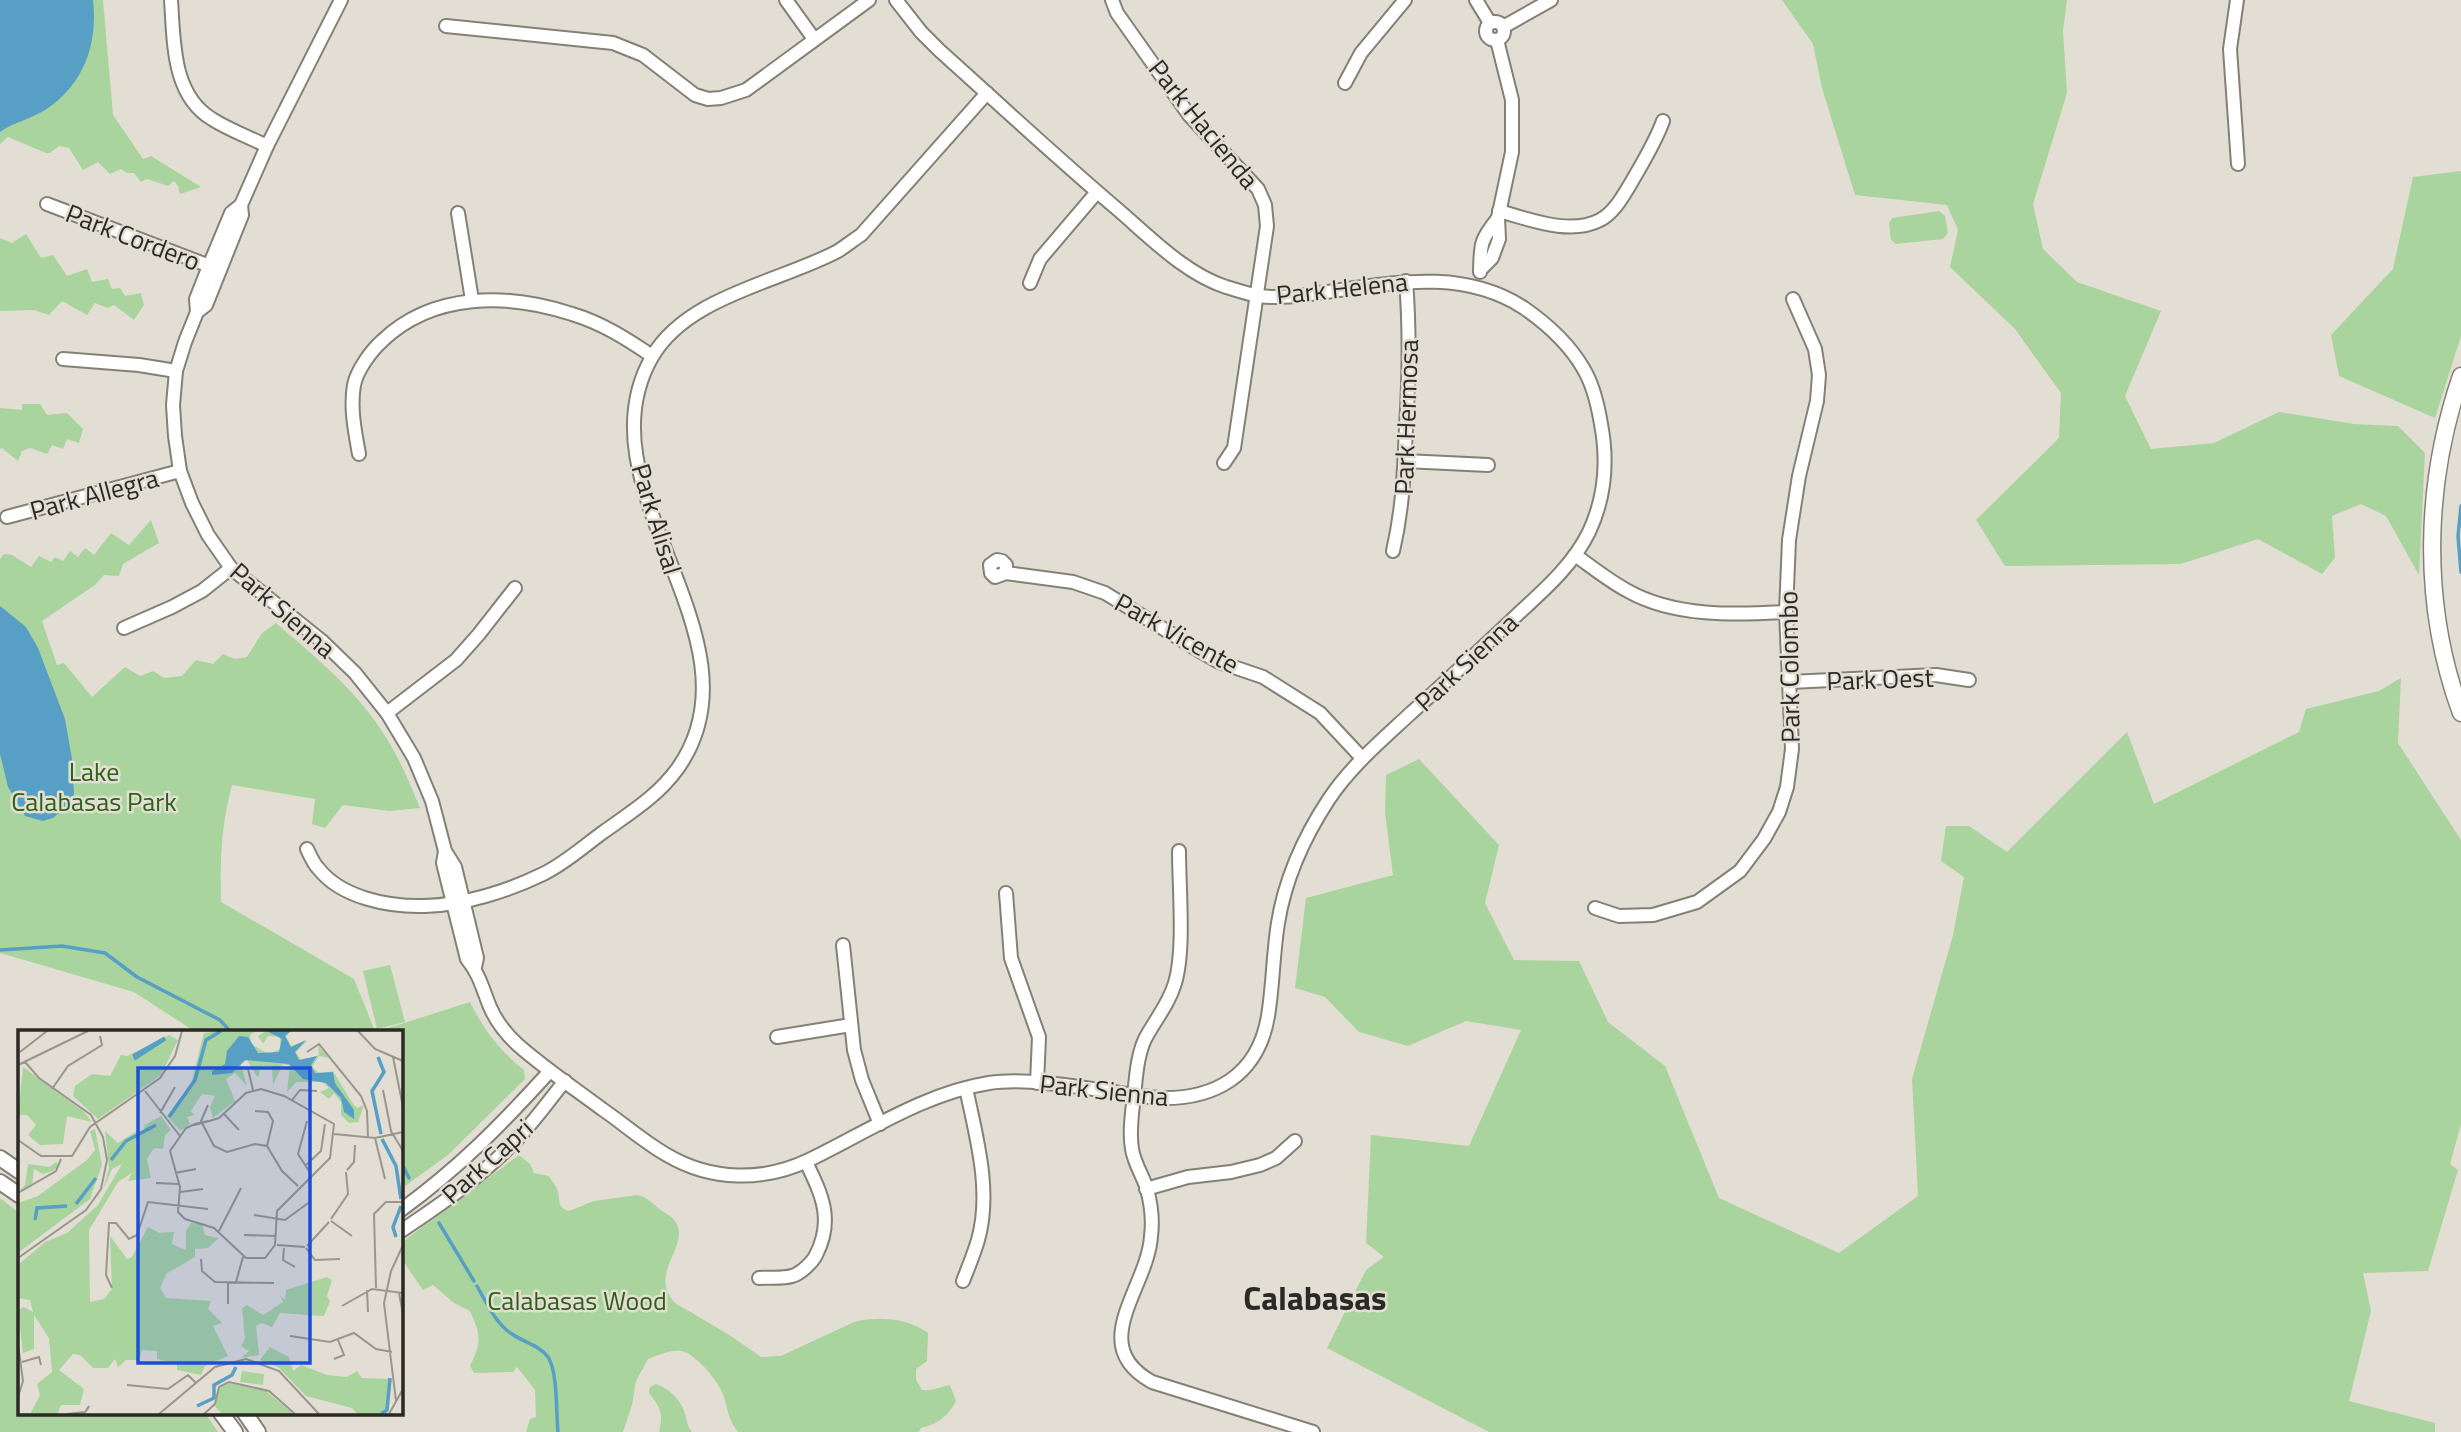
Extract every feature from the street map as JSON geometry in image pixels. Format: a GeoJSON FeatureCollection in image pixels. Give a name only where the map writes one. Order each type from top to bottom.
{"type":"FeatureCollection","features":[{"type":"Feature","properties":{"kind":"main road"},"geometry":{"type":"LineString","coordinates":[[2461,376],[2440,453],[2432,531],[2432,570],[2440,637],[2461,713]]}},
{"type":"Feature","properties":{"kind":"street"},"geometry":{"type":"LineString","coordinates":[[171,0],[177,63],[182,83],[194,104],[211,119],[267,146]]}},
{"type":"Feature","properties":{"kind":"street","name":"Park Sienna"},"geometry":{"type":"LineString","coordinates":[[341,0],[267,146],[241,205],[242,215],[214,268],[206,305],[197,312],[184,342],[173,405],[180,471],[208,535],[231,568],[323,642],[355,673],[387,713],[414,758],[432,801],[445,851],[455,867],[458,902],[477,958],[475,967],[491,1009],[502,1028],[550,1071],[667,1156],[695,1169],[725,1176],[757,1175],[806,1161],[932,1100],[990,1083],[1037,1083],[1177,1099],[1200,1095],[1228,1082],[1249,1062],[1260,1044],[1268,1019],[1278,922],[1293,868],[1309,831],[1332,794],[1362,758],[1555,580],[1587,535],[1595,517],[1604,482]]}},
{"type":"Feature","properties":{"kind":"street"},"geometry":{"type":"LineString","coordinates":[[786,0],[814,39]]}},
{"type":"Feature","properties":{"kind":"street"},"geometry":{"type":"LineString","coordinates":[[446,26],[613,43],[643,55],[695,95],[708,99],[733,96],[746,90],[869,0]]}},
{"type":"Feature","properties":{"kind":"street","name":"Park Helena"},"geometry":{"type":"LineString","coordinates":[[896,0],[921,32],[1097,192],[1192,271],[1220,285],[1257,296],[1287,298],[1429,280],[1476,286],[1512,300],[1542,320],[1585,370],[1599,411],[1605,446],[1604,482]]}},
{"type":"Feature","properties":{"kind":"street","name":"Park Hacienda"},"geometry":{"type":"LineString","coordinates":[[1112,0],[1117,13],[1189,115],[1258,188],[1265,205],[1267,226],[1234,448],[1224,463]]}},
{"type":"Feature","properties":{"kind":"street"},"geometry":{"type":"LineString","coordinates":[[1345,83],[1361,53],[1405,0]]}},
{"type":"Feature","properties":{"kind":"street"},"geometry":{"type":"LineString","coordinates":[[1476,0],[1490,23]]}},
{"type":"Feature","properties":{"kind":"street"},"geometry":{"type":"LineString","coordinates":[[1503,27],[1551,0]]}},
{"type":"Feature","properties":{"kind":"street"},"geometry":{"type":"LineString","coordinates":[[2237,0],[2230,49],[2238,163]]}},
{"type":"Feature","properties":{"kind":"street"},"geometry":{"type":"LineString","coordinates":[[1496,22],[1503,27],[1503,36],[1497,40],[1486,34],[1490,23],[1496,22]]}},
{"type":"Feature","properties":{"kind":"street"},"geometry":{"type":"LineString","coordinates":[[1480,269],[1492,258],[1499,239],[1498,215],[1512,152],[1513,100],[1497,40]]}},
{"type":"Feature","properties":{"kind":"street","name":"Park Alisal"},"geometry":{"type":"LineString","coordinates":[[307,849],[318,869],[336,884],[360,896],[405,906],[458,902],[545,874],[654,796],[679,767],[698,726],[704,693],[701,654],[643,483],[636,453],[634,422],[639,387],[652,356],[680,324],[708,306],[838,251],[861,235],[987,93]]}},
{"type":"Feature","properties":{"kind":"street"},"geometry":{"type":"LineString","coordinates":[[1498,215],[1557,225],[1578,226],[1599,221],[1622,197],[1654,144],[1663,121]]}},
{"type":"Feature","properties":{"kind":"street"},"geometry":{"type":"LineString","coordinates":[[1030,283],[1040,259],[1097,192]]}},
{"type":"Feature","properties":{"kind":"street","name":"Park Cordero"},"geometry":{"type":"LineString","coordinates":[[47,204],[214,268]]}},
{"type":"Feature","properties":{"kind":"street"},"geometry":{"type":"LineString","coordinates":[[458,213],[472,300]]}},
{"type":"Feature","properties":{"kind":"street"},"geometry":{"type":"LineString","coordinates":[[1476,286],[1480,269],[1478,257],[1484,235],[1498,215]]}},
{"type":"Feature","properties":{"kind":"street"},"geometry":{"type":"LineString","coordinates":[[1483,241],[1497,246]]}},
{"type":"Feature","properties":{"kind":"street","name":"Park Hermosa"},"geometry":{"type":"LineString","coordinates":[[1393,551],[1402,514],[1405,461],[1409,376],[1406,281]]}},
{"type":"Feature","properties":{"kind":"street","name":"Park Colombo"},"geometry":{"type":"LineString","coordinates":[[1595,908],[1619,916],[1653,915],[1697,902],[1740,871],[1764,839],[1779,812],[1787,787],[1792,748],[1786,612],[1789,540],[1799,476],[1817,401],[1819,375],[1815,349],[1793,299]]}},
{"type":"Feature","properties":{"kind":"street"},"geometry":{"type":"LineString","coordinates":[[359,454],[353,421],[354,383],[372,350],[391,331],[413,317],[444,304],[499,300],[570,313],[598,323],[652,356]]}},
{"type":"Feature","properties":{"kind":"street"},"geometry":{"type":"LineString","coordinates":[[63,359],[94,360],[177,371]]}},
{"type":"Feature","properties":{"kind":"street"},"geometry":{"type":"LineString","coordinates":[[1405,461],[1488,465]]}},
{"type":"Feature","properties":{"kind":"street","name":"Park Allegra"},"geometry":{"type":"LineString","coordinates":[[7,517],[180,471]]}},
{"type":"Feature","properties":{"kind":"street"},"geometry":{"type":"LineString","coordinates":[[1575,555],[1629,592],[1657,603],[1691,610],[1727,613],[1786,612]]}},
{"type":"Feature","properties":{"kind":"street"},"geometry":{"type":"LineString","coordinates":[[124,628],[202,591],[231,568]]}},
{"type":"Feature","properties":{"kind":"street","name":"Park Vicente"},"geometry":{"type":"LineString","coordinates":[[1006,573],[1073,582],[1105,593],[1219,662],[1263,677],[1320,713],[1362,758]]}},
{"type":"Feature","properties":{"kind":"street"},"geometry":{"type":"LineString","coordinates":[[387,713],[456,660],[515,588]]}},
{"type":"Feature","properties":{"kind":"street","name":"Park Oest"},"geometry":{"type":"LineString","coordinates":[[1790,682],[1936,675],[1969,680]]}},
{"type":"Feature","properties":{"kind":"street"},"geometry":{"type":"LineString","coordinates":[[1179,851],[1179,964],[1167,1003],[1140,1055],[1134,1096],[1132,1150],[1152,1215],[1152,1238],[1123,1319],[1122,1350],[1129,1365],[1140,1376],[1152,1382],[1313,1432]]}},
{"type":"Feature","properties":{"kind":"street"},"geometry":{"type":"LineString","coordinates":[[1006,893],[1012,958],[1039,1037],[1037,1083]]}},
{"type":"Feature","properties":{"kind":"street"},"geometry":{"type":"LineString","coordinates":[[843,945],[854,1050],[862,1080],[880,1124]]}},
{"type":"Feature","properties":{"kind":"street"},"geometry":{"type":"LineString","coordinates":[[777,1037],[851,1025]]}},
{"type":"Feature","properties":{"kind":"street","name":"Park Capri"},"geometry":{"type":"LineString","coordinates":[[402,1209],[465,1160],[497,1130],[550,1071]]}},
{"type":"Feature","properties":{"kind":"street","name":"Park Capri"},"geometry":{"type":"LineString","coordinates":[[402,1230],[483,1171],[520,1136],[565,1081]]}},
{"type":"Feature","properties":{"kind":"street"},"geometry":{"type":"LineString","coordinates":[[963,1281],[979,1238],[983,1194],[980,1154],[966,1088]]}},
{"type":"Feature","properties":{"kind":"street"},"geometry":{"type":"LineString","coordinates":[[1146,1189],[1188,1177],[1231,1172],[1260,1165],[1276,1158],[1295,1140]]}},
{"type":"Feature","properties":{"kind":"street"},"geometry":{"type":"LineString","coordinates":[[0,1158],[18,1170]]}},
{"type":"Feature","properties":{"kind":"street"},"geometry":{"type":"LineString","coordinates":[[759,1278],[793,1276],[813,1261],[823,1241],[826,1215],[821,1194],[806,1161]]}},
{"type":"Feature","properties":{"kind":"street"},"geometry":{"type":"LineString","coordinates":[[0,1182],[18,1194]]}},
{"type":"Feature","properties":{"kind":"street"},"geometry":{"type":"LineString","coordinates":[[222,1414],[235,1432]]}},
{"type":"Feature","properties":{"kind":"street"},"geometry":{"type":"LineString","coordinates":[[246,1414],[258,1432]]}},
{"type":"Feature","properties":{"kind":"green space"},"geometry":{"type":"Polygon","coordinates":[[[0,0],[103,0],[113,115],[143,159],[151,156],[201,187],[180,194],[174,181],[168,186],[147,179],[141,182],[134,173],[121,169],[110,174],[98,162],[83,170],[69,148],[59,146],[46,153],[8,137],[0,144],[0,0]]]}},
{"type":"Feature","properties":{"kind":"green space"},"geometry":{"type":"Polygon","coordinates":[[[1782,0],[2067,0],[2063,31],[2067,93],[2033,204],[2043,249],[2077,282],[2161,311],[2125,396],[2151,449],[2214,443],[2279,412],[2354,424],[2398,426],[2425,453],[2419,575],[2386,516],[2361,504],[2332,516],[2335,558],[2322,574],[2258,539],[2181,564],[2005,566],[1976,520],[2059,438],[2061,393],[2015,329],[1950,267],[1958,230],[1947,205],[1855,195],[1822,88],[1813,44],[1782,0]]]}},
{"type":"Feature","properties":{"kind":"green space"},"geometry":{"type":"Polygon","coordinates":[[[2461,171],[2461,336],[2435,418],[2339,376],[2331,335],[2393,269],[2413,177],[2461,171]]]}},
{"type":"Feature","properties":{"kind":"green space"},"geometry":{"type":"Polygon","coordinates":[[[1939,211],[1945,216],[1948,233],[1943,239],[1896,244],[1891,240],[1889,223],[1892,218],[1939,211]]]}},
{"type":"Feature","properties":{"kind":"green space"},"geometry":{"type":"Polygon","coordinates":[[[26,234],[41,258],[53,255],[67,276],[87,269],[92,282],[108,279],[112,289],[120,288],[125,296],[141,293],[144,305],[134,320],[114,305],[108,308],[95,303],[87,315],[62,301],[49,315],[34,310],[0,311],[0,238],[12,243],[26,234]]]}},
{"type":"Feature","properties":{"kind":"green space"},"geometry":{"type":"Polygon","coordinates":[[[22,404],[40,404],[47,415],[67,413],[83,429],[79,443],[67,439],[63,449],[52,445],[47,454],[30,448],[22,451],[18,461],[0,449],[0,408],[22,410],[22,404]]]}},
{"type":"Feature","properties":{"kind":"green space","name":"Lake Calabasas Park"},"geometry":{"type":"Polygon","coordinates":[[[151,520],[159,543],[123,564],[119,576],[104,575],[95,585],[42,621],[57,665],[64,663],[92,697],[125,667],[140,676],[153,671],[164,678],[182,676],[196,660],[213,664],[223,654],[235,659],[247,657],[262,633],[276,623],[333,673],[359,701],[393,749],[420,808],[389,811],[343,805],[325,828],[312,824],[315,799],[232,785],[222,843],[221,902],[354,979],[375,1030],[192,1030],[134,992],[0,953],[0,559],[4,554],[12,555],[31,567],[39,556],[51,562],[55,557],[63,561],[70,551],[78,557],[85,548],[94,555],[111,533],[129,545],[151,520]]]}},
{"type":"Feature","properties":{"kind":"green space"},"geometry":{"type":"Polygon","coordinates":[[[2401,678],[2398,743],[2461,840],[2461,1124],[2450,1164],[2458,1170],[2428,1271],[2363,1273],[2371,1311],[2349,1401],[2435,1423],[2435,1432],[1489,1432],[1327,1348],[1366,1270],[1384,1257],[1366,1243],[1371,1135],[1469,1146],[1521,1030],[1466,1021],[1408,1046],[1359,1032],[1325,997],[1295,988],[1306,898],[1393,875],[1385,813],[1386,775],[1419,759],[1499,845],[1485,903],[1514,960],[1579,961],[1608,1022],[1665,1066],[1719,1198],[1839,1253],[1918,1196],[1912,1079],[1953,935],[1964,877],[1941,861],[1946,826],[1969,826],[2007,852],[2127,732],[2154,804],[2299,732],[2306,709],[2379,691],[2401,678]]]}},
{"type":"Feature","properties":{"kind":"green space"},"geometry":{"type":"Polygon","coordinates":[[[390,965],[405,1022],[377,1029],[363,971],[390,965]]]}},
{"type":"Feature","properties":{"kind":"green space"},"geometry":{"type":"Polygon","coordinates":[[[470,1002],[493,1039],[524,1070],[525,1079],[448,1155],[402,1188],[402,1030],[382,1030],[470,1002]]]}},
{"type":"Feature","properties":{"kind":"green space","name":"Calabasas Wood"},"geometry":{"type":"Polygon","coordinates":[[[519,1155],[530,1164],[534,1173],[549,1176],[557,1190],[561,1206],[569,1211],[594,1201],[637,1195],[671,1217],[679,1229],[679,1239],[667,1269],[667,1292],[675,1303],[761,1357],[781,1356],[854,1322],[873,1319],[902,1321],[928,1333],[927,1361],[916,1369],[916,1380],[922,1390],[950,1385],[956,1401],[942,1419],[921,1428],[919,1432],[738,1432],[714,1378],[691,1355],[676,1351],[648,1359],[636,1381],[623,1432],[526,1432],[530,1419],[536,1417],[535,1390],[517,1367],[513,1372],[474,1373],[470,1366],[479,1338],[470,1311],[454,1303],[433,1285],[423,1290],[402,1259],[402,1242],[519,1155]]]}},
{"type":"Feature","properties":{"kind":"green space"},"geometry":{"type":"Polygon","coordinates":[[[0,1198],[18,1212],[18,1414],[206,1414],[218,1432],[0,1432],[0,1198]]]}},
{"type":"Feature","properties":{"kind":"green space","name":"Calabasas Wood"},"geometry":{"type":"Polygon","coordinates":[[[656,1384],[671,1392],[679,1401],[692,1432],[659,1432],[660,1411],[649,1393],[650,1387],[656,1384]]]}},
{"type":"Feature","properties":{"kind":"water"},"geometry":{"type":"Polygon","coordinates":[[[0,0],[93,0],[94,16],[86,62],[70,88],[45,110],[0,132],[0,0]]]}},
{"type":"Feature","properties":{"kind":"water"},"geometry":{"type":"Polygon","coordinates":[[[0,606],[26,627],[38,648],[65,719],[72,759],[74,794],[71,803],[53,818],[43,821],[25,816],[8,787],[0,754],[0,606]]]}},
{"type":"Feature","properties":{"kind":"waterway"},"geometry":{"type":"LineString","coordinates":[[2461,506],[2458,536],[2461,572]]}},
{"type":"Feature","properties":{"kind":"waterway"},"geometry":{"type":"LineString","coordinates":[[0,950],[62,946],[105,953],[137,977],[220,1020],[229,1030]]}},
{"type":"Feature","properties":{"kind":"waterway"},"geometry":{"type":"LineString","coordinates":[[402,1164],[409,1178]]}},
{"type":"Feature","properties":{"kind":"waterway"},"geometry":{"type":"LineString","coordinates":[[439,1223],[474,1281]]}},
{"type":"Feature","properties":{"kind":"waterway"},"geometry":{"type":"LineString","coordinates":[[477,1286],[501,1325],[516,1337],[540,1349],[548,1357],[555,1383],[558,1432]]}},
{"type":"Feature","properties":{"kind":"district","name":"Calabasas"},"geometry":{"type":"Point","coordinates":[1315,1298]}}]}
